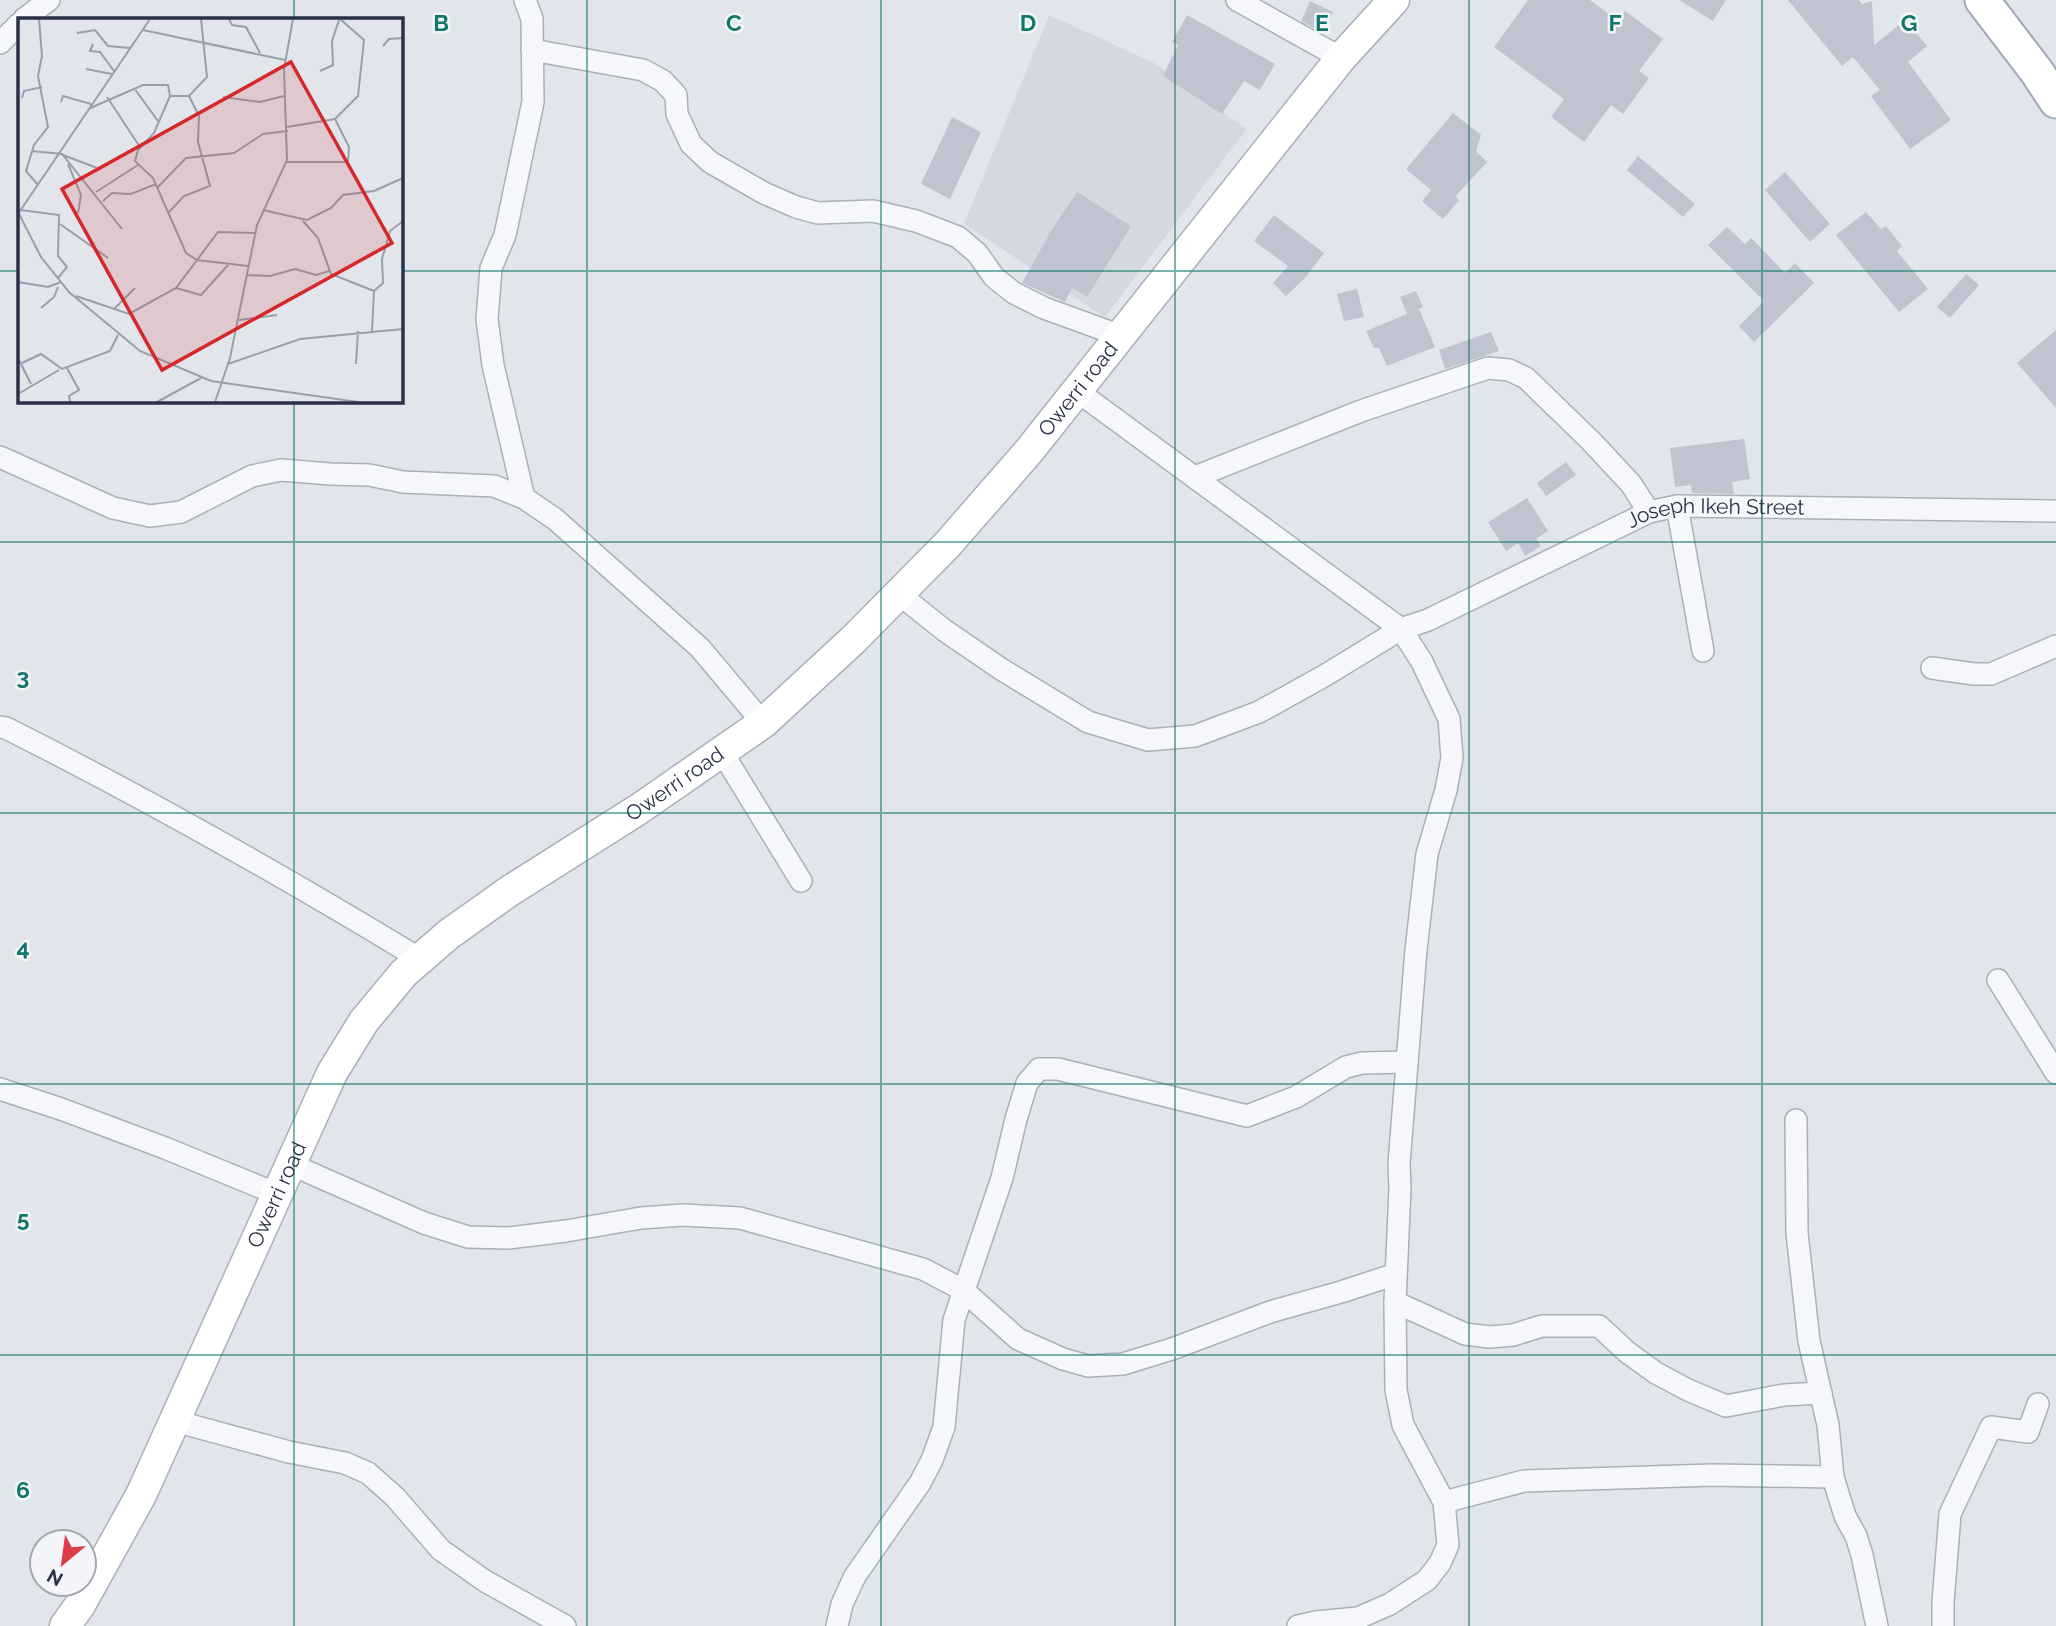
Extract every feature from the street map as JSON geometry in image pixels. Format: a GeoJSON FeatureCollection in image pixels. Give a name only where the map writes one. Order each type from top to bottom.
{"type":"FeatureCollection","features":[{"type":"Feature","properties":{"kind":"main road","name":"Owerri road"},"geometry":{"type":"LineString","coordinates":[[65,1626],[116,1544],[141,1495],[332,1073],[364,1021],[404,973],[449,934],[500,897],[639,809],[763,723],[853,640],[947,545],[1029,450],[1342,58],[1394,0]]}},
{"type":"Feature","properties":{"kind":"main road"},"geometry":{"type":"LineString","coordinates":[[1982,0],[2056,101]]}},
{"type":"Feature","properties":{"kind":"street"},"geometry":{"type":"LineString","coordinates":[[25,18],[49,0]]}},
{"type":"Feature","properties":{"kind":"street"},"geometry":{"type":"LineString","coordinates":[[524,0],[532,19],[533,102],[505,235],[491,268],[487,319],[493,365],[524,498]]}},
{"type":"Feature","properties":{"kind":"street"},"geometry":{"type":"LineString","coordinates":[[1237,0],[1342,58]]}},
{"type":"Feature","properties":{"kind":"street"},"geometry":{"type":"LineString","coordinates":[[0,43],[18,25]]}},
{"type":"Feature","properties":{"kind":"street"},"geometry":{"type":"LineString","coordinates":[[532,50],[643,70],[663,81],[676,95],[677,114],[691,144],[710,162],[764,193],[796,207],[818,212],[873,211],[916,221],[958,237],[977,253],[994,277],[1014,293],[1044,308],[1121,336]]}},
{"type":"Feature","properties":{"kind":"street"},"geometry":{"type":"LineString","coordinates":[[1195,477],[1374,407],[1488,368],[1509,370],[1527,378],[1631,484],[1648,512]]}},
{"type":"Feature","properties":{"kind":"street"},"geometry":{"type":"LineString","coordinates":[[1077,391],[1401,629],[1422,662],[1449,719],[1452,758],[1446,790],[1427,854],[1416,950],[1399,1164],[1395,1302],[1395,1390],[1403,1425],[1444,1502],[1448,1545],[1440,1563],[1427,1580],[1390,1604],[1356,1622],[1316,1622],[1298,1626]]}},
{"type":"Feature","properties":{"kind":"street"},"geometry":{"type":"LineString","coordinates":[[0,457],[113,508],[150,516],[181,512],[252,476],[281,470],[369,475],[403,482],[494,486],[524,498],[555,519],[700,648],[763,723]]}},
{"type":"Feature","properties":{"kind":"street"},"geometry":{"type":"LineString","coordinates":[[1677,506],[1703,651]]}},
{"type":"Feature","properties":{"kind":"street","name":"Joseph Ikeh Street"},"geometry":{"type":"LineString","coordinates":[[899,594],[944,630],[1001,669],[1088,722],[1148,740],[1195,736],[1259,712],[1401,629],[1428,620],[1648,512],[1677,506],[2056,511]]}},
{"type":"Feature","properties":{"kind":"street"},"geometry":{"type":"LineString","coordinates":[[1932,668],[1991,674],[2056,646]]}},
{"type":"Feature","properties":{"kind":"street"},"geometry":{"type":"LineString","coordinates":[[0,727],[113,782],[324,901],[420,959]]}},
{"type":"Feature","properties":{"kind":"street"},"geometry":{"type":"LineString","coordinates":[[722,752],[801,881]]}},
{"type":"Feature","properties":{"kind":"street"},"geometry":{"type":"LineString","coordinates":[[1998,980],[2056,1073]]}},
{"type":"Feature","properties":{"kind":"street"},"geometry":{"type":"LineString","coordinates":[[838,1626],[842,1604],[855,1576],[920,1483],[944,1427],[954,1320],[1002,1178],[1027,1083],[1039,1069],[1058,1069],[1247,1116],[1296,1097],[1346,1067],[1362,1063],[1407,1062]]}},
{"type":"Feature","properties":{"kind":"street"},"geometry":{"type":"LineString","coordinates":[[0,1089],[152,1143],[277,1194]]}},
{"type":"Feature","properties":{"kind":"street"},"geometry":{"type":"LineString","coordinates":[[1796,1120],[1797,1233],[1808,1341],[1828,1425],[1833,1477],[1845,1516],[1862,1555],[1877,1626]]}},
{"type":"Feature","properties":{"kind":"street"},"geometry":{"type":"LineString","coordinates":[[290,1164],[424,1223],[468,1237],[508,1238],[641,1218],[683,1215],[740,1218],[923,1269],[963,1290],[1018,1339],[1063,1359],[1088,1366],[1124,1364],[1270,1312],[1396,1274]]}},
{"type":"Feature","properties":{"kind":"street"},"geometry":{"type":"LineString","coordinates":[[1395,1302],[1465,1334],[1490,1337],[1513,1335],[1542,1326],[1599,1326],[1627,1352],[1656,1373],[1688,1391],[1726,1406],[1784,1395],[1821,1393]]}},
{"type":"Feature","properties":{"kind":"street"},"geometry":{"type":"LineString","coordinates":[[1943,1626],[1942,1603],[1951,1514],[1991,1427],[2028,1432],[2038,1404]]}},
{"type":"Feature","properties":{"kind":"street"},"geometry":{"type":"LineString","coordinates":[[175,1421],[289,1452],[345,1463],[368,1473],[395,1497],[441,1550],[485,1581],[565,1626]]}},
{"type":"Feature","properties":{"kind":"street"},"geometry":{"type":"LineString","coordinates":[[1444,1502],[1524,1480],[1712,1475],[1833,1477]]}},
{"type":"Feature","properties":{"kind":"shaded area"},"geometry":{"type":"Polygon","coordinates":[[[1049,15],[1154,63],[1247,129],[1105,317],[964,224],[1049,15]]]}},
{"type":"Feature","properties":{"kind":"building"},"geometry":{"type":"Polygon","coordinates":[[[1528,0],[1590,0],[1618,21],[1625,11],[1663,39],[1639,71],[1649,78],[1623,114],[1611,105],[1584,142],[1551,117],[1564,99],[1494,47],[1528,0]]]}},
{"type":"Feature","properties":{"kind":"building"},"geometry":{"type":"Polygon","coordinates":[[[1679,0],[1726,0],[1713,21],[1679,0]]]}},
{"type":"Feature","properties":{"kind":"building"},"geometry":{"type":"Polygon","coordinates":[[[1788,0],[1859,0],[1862,4],[1872,1],[1874,45],[1905,20],[1927,46],[1908,62],[1951,120],[1910,149],[1871,96],[1880,90],[1853,57],[1842,66],[1788,0]]]}},
{"type":"Feature","properties":{"kind":"building"},"geometry":{"type":"Polygon","coordinates":[[[1310,1],[1333,12],[1323,33],[1301,21],[1310,1]]]}},
{"type":"Feature","properties":{"kind":"building"},"geometry":{"type":"Polygon","coordinates":[[[1187,15],[1275,64],[1260,90],[1244,81],[1222,114],[1163,76],[1178,45],[1172,42],[1187,15]]]}},
{"type":"Feature","properties":{"kind":"building"},"geometry":{"type":"Polygon","coordinates":[[[1453,113],[1481,135],[1476,151],[1487,162],[1455,197],[1459,200],[1443,219],[1422,201],[1431,190],[1406,169],[1453,113]]]}},
{"type":"Feature","properties":{"kind":"building"},"geometry":{"type":"Polygon","coordinates":[[[952,117],[981,132],[950,199],[921,184],[952,117]]]}},
{"type":"Feature","properties":{"kind":"building"},"geometry":{"type":"Polygon","coordinates":[[[1638,156],[1695,204],[1683,217],[1627,170],[1638,156]]]}},
{"type":"Feature","properties":{"kind":"building"},"geometry":{"type":"Polygon","coordinates":[[[1785,172],[1830,224],[1810,242],[1765,190],[1785,172]]]}},
{"type":"Feature","properties":{"kind":"building"},"geometry":{"type":"Polygon","coordinates":[[[1077,192],[1131,226],[1087,297],[1072,288],[1065,302],[1022,283],[1077,192]]]}},
{"type":"Feature","properties":{"kind":"building"},"geometry":{"type":"Polygon","coordinates":[[[1866,212],[1881,229],[1886,226],[1902,246],[1897,251],[1928,289],[1899,312],[1836,235],[1866,212]]]}},
{"type":"Feature","properties":{"kind":"building"},"geometry":{"type":"Polygon","coordinates":[[[1274,215],[1324,253],[1305,278],[1286,296],[1273,283],[1288,266],[1254,241],[1274,215]]]}},
{"type":"Feature","properties":{"kind":"building"},"geometry":{"type":"Polygon","coordinates":[[[1727,227],[1745,244],[1751,238],[1785,273],[1795,263],[1814,283],[1754,342],[1739,326],[1764,301],[1708,245],[1727,227]]]}},
{"type":"Feature","properties":{"kind":"building"},"geometry":{"type":"Polygon","coordinates":[[[1966,274],[1979,285],[1950,318],[1937,307],[1966,274]]]}},
{"type":"Feature","properties":{"kind":"building"},"geometry":{"type":"Polygon","coordinates":[[[1357,289],[1364,317],[1344,321],[1337,294],[1357,289]]]}},
{"type":"Feature","properties":{"kind":"building"},"geometry":{"type":"Polygon","coordinates":[[[1416,291],[1423,307],[1407,314],[1400,297],[1416,291]]]}},
{"type":"Feature","properties":{"kind":"building"},"geometry":{"type":"Polygon","coordinates":[[[1419,309],[1435,347],[1387,366],[1379,348],[1374,348],[1366,331],[1419,309]]]}},
{"type":"Feature","properties":{"kind":"building"},"geometry":{"type":"Polygon","coordinates":[[[2056,330],[2056,408],[2017,363],[2056,330]]]}},
{"type":"Feature","properties":{"kind":"building"},"geometry":{"type":"Polygon","coordinates":[[[1491,332],[1499,351],[1445,369],[1439,350],[1491,332]]]}},
{"type":"Feature","properties":{"kind":"building"},"geometry":{"type":"Polygon","coordinates":[[[1744,439],[1750,479],[1732,482],[1734,494],[1692,493],[1691,485],[1675,487],[1670,448],[1744,439]]]}},
{"type":"Feature","properties":{"kind":"building"},"geometry":{"type":"Polygon","coordinates":[[[1566,462],[1576,475],[1546,496],[1537,483],[1566,462]]]}},
{"type":"Feature","properties":{"kind":"building"},"geometry":{"type":"Polygon","coordinates":[[[1527,498],[1548,531],[1536,539],[1541,546],[1525,556],[1518,543],[1506,551],[1488,522],[1527,498]]]}}]}
